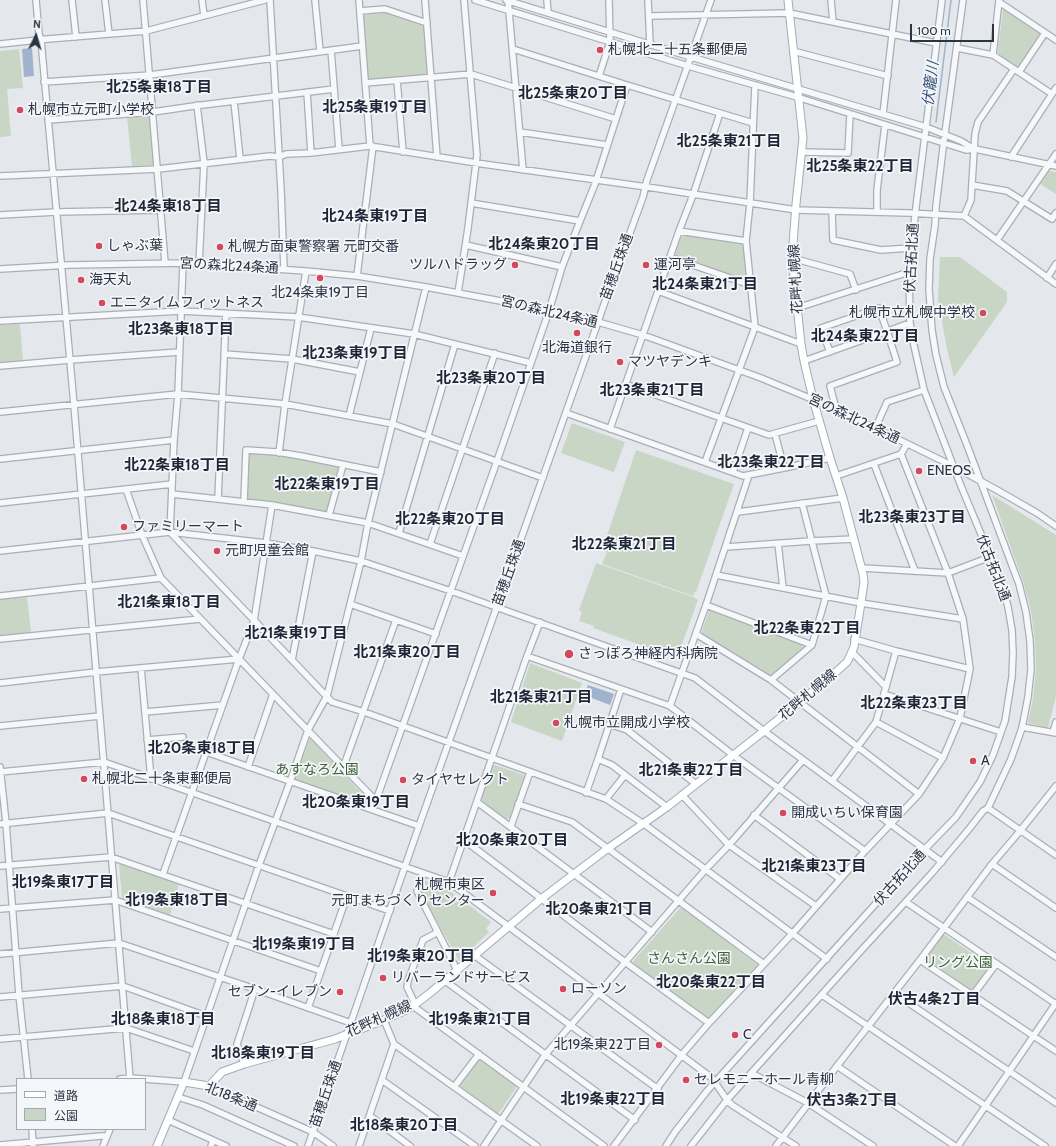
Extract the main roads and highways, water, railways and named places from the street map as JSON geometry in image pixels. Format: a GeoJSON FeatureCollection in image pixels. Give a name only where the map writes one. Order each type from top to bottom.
{"type":"FeatureCollection","features":[{"type":"Feature","properties":{"kind":"main road","name":"花畔札幌線"},"geometry":{"type":"LineString","coordinates":[[209,1086],[222,1072],[244,1064],[335,1039],[384,1020],[414,1005],[542,899],[607,849],[682,796],[800,702],[847,662],[852,652],[864,582],[862,568],[844,498],[830,458],[813,399],[801,344],[792,258],[803,138],[796,89],[788,0]]}},
{"type":"Feature","properties":{"kind":"main road","name":"北18条通"},"geometry":{"type":"LineString","coordinates":[[157,1146],[184,1082],[209,1086]]}},
{"type":"Feature","properties":{"kind":"water"},"geometry":{"type":"Polygon","coordinates":[[[32,48],[34,76],[24,77],[22,49],[32,48]]]}},
{"type":"Feature","properties":{"kind":"water"},"geometry":{"type":"Polygon","coordinates":[[[588,685],[614,694],[610,705],[584,695],[588,685]]]}},
{"type":"Feature","properties":{"kind":"waterway","name":"伏籠川"},"geometry":{"type":"LineString","coordinates":[[936,122],[951,0]]}},
{"type":"Feature","properties":{"kind":"place","name":"札幌北二十五条郵便局"},"geometry":{"type":"Point","coordinates":[600,50]}},
{"type":"Feature","properties":{"kind":"place","name":"札幌市立元町小学校"},"geometry":{"type":"Point","coordinates":[20,110]}},
{"type":"Feature","properties":{"kind":"place","name":"しゃぶ葉"},"geometry":{"type":"Point","coordinates":[99,246]}},
{"type":"Feature","properties":{"kind":"place","name":"札幌方面東警察署 元町交番"},"geometry":{"type":"Point","coordinates":[220,247]}},
{"type":"Feature","properties":{"kind":"place","name":"ツルハドラッグ"},"geometry":{"type":"Point","coordinates":[515,265]}},
{"type":"Feature","properties":{"kind":"place","name":"運河亭"},"geometry":{"type":"Point","coordinates":[646,265]}},
{"type":"Feature","properties":{"kind":"place","name":"北24条東19丁目"},"geometry":{"type":"Point","coordinates":[320,278]}},
{"type":"Feature","properties":{"kind":"place","name":"海天丸"},"geometry":{"type":"Point","coordinates":[81,280]}},
{"type":"Feature","properties":{"kind":"place","name":"エニタイムフィットネス"},"geometry":{"type":"Point","coordinates":[102,303]}},
{"type":"Feature","properties":{"kind":"place","name":"札幌市立札幌中学校"},"geometry":{"type":"Point","coordinates":[983,313]}},
{"type":"Feature","properties":{"kind":"place","name":"北海道銀行"},"geometry":{"type":"Point","coordinates":[577,333]}},
{"type":"Feature","properties":{"kind":"place","name":"マツヤデンキ"},"geometry":{"type":"Point","coordinates":[620,362]}},
{"type":"Feature","properties":{"kind":"place","name":"ENEOS"},"geometry":{"type":"Point","coordinates":[919,471]}},
{"type":"Feature","properties":{"kind":"place","name":"ファミリーマート"},"geometry":{"type":"Point","coordinates":[124,527]}},
{"type":"Feature","properties":{"kind":"place","name":"元町児童会館"},"geometry":{"type":"Point","coordinates":[217,551]}},
{"type":"Feature","properties":{"kind":"place","name":"さっぽろ神経内科病院"},"geometry":{"type":"Point","coordinates":[569,654]}},
{"type":"Feature","properties":{"kind":"place","name":"札幌市立開成小学校"},"geometry":{"type":"Point","coordinates":[556,723]}},
{"type":"Feature","properties":{"kind":"place","name":"A"},"geometry":{"type":"Point","coordinates":[973,761]}},
{"type":"Feature","properties":{"kind":"place","name":"札幌北二十条東郵便局"},"geometry":{"type":"Point","coordinates":[84,779]}},
{"type":"Feature","properties":{"kind":"place","name":"タイヤセレクト"},"geometry":{"type":"Point","coordinates":[403,780]}},
{"type":"Feature","properties":{"kind":"place","name":"開成いちい保育園"},"geometry":{"type":"Point","coordinates":[783,813]}},
{"type":"Feature","properties":{"kind":"place","name":"札幌市東区 元町まちづくりセンター"},"geometry":{"type":"Point","coordinates":[493,893]}},
{"type":"Feature","properties":{"kind":"place","name":"リバーランドサービス"},"geometry":{"type":"Point","coordinates":[383,978]}},
{"type":"Feature","properties":{"kind":"place","name":"ローソン"},"geometry":{"type":"Point","coordinates":[563,989]}},
{"type":"Feature","properties":{"kind":"place","name":"セブン-イレブン"},"geometry":{"type":"Point","coordinates":[340,992]}},
{"type":"Feature","properties":{"kind":"place","name":"C"},"geometry":{"type":"Point","coordinates":[735,1035]}},
{"type":"Feature","properties":{"kind":"place","name":"北19条東22丁目"},"geometry":{"type":"Point","coordinates":[659,1045]}},
{"type":"Feature","properties":{"kind":"place","name":"セレモニーホール青柳"},"geometry":{"type":"Point","coordinates":[686,1080]}},
{"type":"Feature","properties":{"kind":"district","name":"北25条東18丁目"},"geometry":{"type":"Point","coordinates":[159,88]}},
{"type":"Feature","properties":{"kind":"district","name":"北25条東20丁目"},"geometry":{"type":"Point","coordinates":[573,94]}},
{"type":"Feature","properties":{"kind":"district","name":"北25条東19丁目"},"geometry":{"type":"Point","coordinates":[375,108]}},
{"type":"Feature","properties":{"kind":"district","name":"北25条東21丁目"},"geometry":{"type":"Point","coordinates":[729,142]}},
{"type":"Feature","properties":{"kind":"district","name":"北25条東22丁目"},"geometry":{"type":"Point","coordinates":[860,167]}},
{"type":"Feature","properties":{"kind":"district","name":"北24条東18丁目"},"geometry":{"type":"Point","coordinates":[168,207]}},
{"type":"Feature","properties":{"kind":"district","name":"北24条東19丁目"},"geometry":{"type":"Point","coordinates":[375,217]}},
{"type":"Feature","properties":{"kind":"district","name":"北24条東20丁目"},"geometry":{"type":"Point","coordinates":[544,245]}},
{"type":"Feature","properties":{"kind":"district","name":"北24条東21丁目"},"geometry":{"type":"Point","coordinates":[705,285]}},
{"type":"Feature","properties":{"kind":"district","name":"北23条東18丁目"},"geometry":{"type":"Point","coordinates":[181,330]}},
{"type":"Feature","properties":{"kind":"district","name":"北24条東22丁目"},"geometry":{"type":"Point","coordinates":[865,337]}},
{"type":"Feature","properties":{"kind":"district","name":"北23条東19丁目"},"geometry":{"type":"Point","coordinates":[355,354]}},
{"type":"Feature","properties":{"kind":"district","name":"北23条東20丁目"},"geometry":{"type":"Point","coordinates":[491,379]}},
{"type":"Feature","properties":{"kind":"district","name":"北23条東21丁目"},"geometry":{"type":"Point","coordinates":[652,391]}},
{"type":"Feature","properties":{"kind":"district","name":"北23条東22丁目"},"geometry":{"type":"Point","coordinates":[771,463]}},
{"type":"Feature","properties":{"kind":"district","name":"北22条東18丁目"},"geometry":{"type":"Point","coordinates":[177,466]}},
{"type":"Feature","properties":{"kind":"district","name":"北22条東19丁目"},"geometry":{"type":"Point","coordinates":[327,485]}},
{"type":"Feature","properties":{"kind":"district","name":"北23条東23丁目"},"geometry":{"type":"Point","coordinates":[912,518]}},
{"type":"Feature","properties":{"kind":"district","name":"北22条東20丁目"},"geometry":{"type":"Point","coordinates":[450,520]}},
{"type":"Feature","properties":{"kind":"district","name":"北22条東21丁目"},"geometry":{"type":"Point","coordinates":[624,545]}},
{"type":"Feature","properties":{"kind":"district","name":"北21条東18丁目"},"geometry":{"type":"Point","coordinates":[169,603]}},
{"type":"Feature","properties":{"kind":"district","name":"北22条東22丁目"},"geometry":{"type":"Point","coordinates":[807,629]}},
{"type":"Feature","properties":{"kind":"district","name":"北21条東19丁目"},"geometry":{"type":"Point","coordinates":[296,634]}},
{"type":"Feature","properties":{"kind":"district","name":"北21条東20丁目"},"geometry":{"type":"Point","coordinates":[407,653]}},
{"type":"Feature","properties":{"kind":"district","name":"北21条東21丁目"},"geometry":{"type":"Point","coordinates":[541,698]}},
{"type":"Feature","properties":{"kind":"district","name":"北22条東23丁目"},"geometry":{"type":"Point","coordinates":[914,704]}},
{"type":"Feature","properties":{"kind":"district","name":"北20条東18丁目"},"geometry":{"type":"Point","coordinates":[202,749]}},
{"type":"Feature","properties":{"kind":"district","name":"北21条東22丁目"},"geometry":{"type":"Point","coordinates":[691,771]}},
{"type":"Feature","properties":{"kind":"district","name":"北20条東19丁目"},"geometry":{"type":"Point","coordinates":[356,803]}},
{"type":"Feature","properties":{"kind":"district","name":"北20条東20丁目"},"geometry":{"type":"Point","coordinates":[512,841]}},
{"type":"Feature","properties":{"kind":"district","name":"北21条東23丁目"},"geometry":{"type":"Point","coordinates":[814,867]}},
{"type":"Feature","properties":{"kind":"district","name":"北19条東17丁目"},"geometry":{"type":"Point","coordinates":[63,883]}},
{"type":"Feature","properties":{"kind":"district","name":"北19条東18丁目"},"geometry":{"type":"Point","coordinates":[177,901]}},
{"type":"Feature","properties":{"kind":"district","name":"北20条東21丁目"},"geometry":{"type":"Point","coordinates":[599,910]}},
{"type":"Feature","properties":{"kind":"district","name":"北19条東19丁目"},"geometry":{"type":"Point","coordinates":[304,945]}},
{"type":"Feature","properties":{"kind":"district","name":"北19条東20丁目"},"geometry":{"type":"Point","coordinates":[421,957]}},
{"type":"Feature","properties":{"kind":"district","name":"北20条東22丁目"},"geometry":{"type":"Point","coordinates":[711,983]}},
{"type":"Feature","properties":{"kind":"district","name":"伏古4条2丁目"},"geometry":{"type":"Point","coordinates":[934,1000]}},
{"type":"Feature","properties":{"kind":"district","name":"北18条東18丁目"},"geometry":{"type":"Point","coordinates":[163,1020]}},
{"type":"Feature","properties":{"kind":"district","name":"北19条東21丁目"},"geometry":{"type":"Point","coordinates":[480,1020]}},
{"type":"Feature","properties":{"kind":"district","name":"北18条東19丁目"},"geometry":{"type":"Point","coordinates":[263,1054]}},
{"type":"Feature","properties":{"kind":"district","name":"北19条東22丁目"},"geometry":{"type":"Point","coordinates":[613,1100]}},
{"type":"Feature","properties":{"kind":"district","name":"伏古3条2丁目"},"geometry":{"type":"Point","coordinates":[852,1101]}},
{"type":"Feature","properties":{"kind":"district","name":"北18条東20丁目"},"geometry":{"type":"Point","coordinates":[404,1126]}},
{"type":"Feature","properties":{"kind":"park label","name":"あすなろ公園"},"geometry":{"type":"Point","coordinates":[317,770]}},
{"type":"Feature","properties":{"kind":"park label","name":"さんさん公園"},"geometry":{"type":"Point","coordinates":[689,959]}},
{"type":"Feature","properties":{"kind":"park label","name":"リング公園"},"geometry":{"type":"Point","coordinates":[958,963]}}]}
